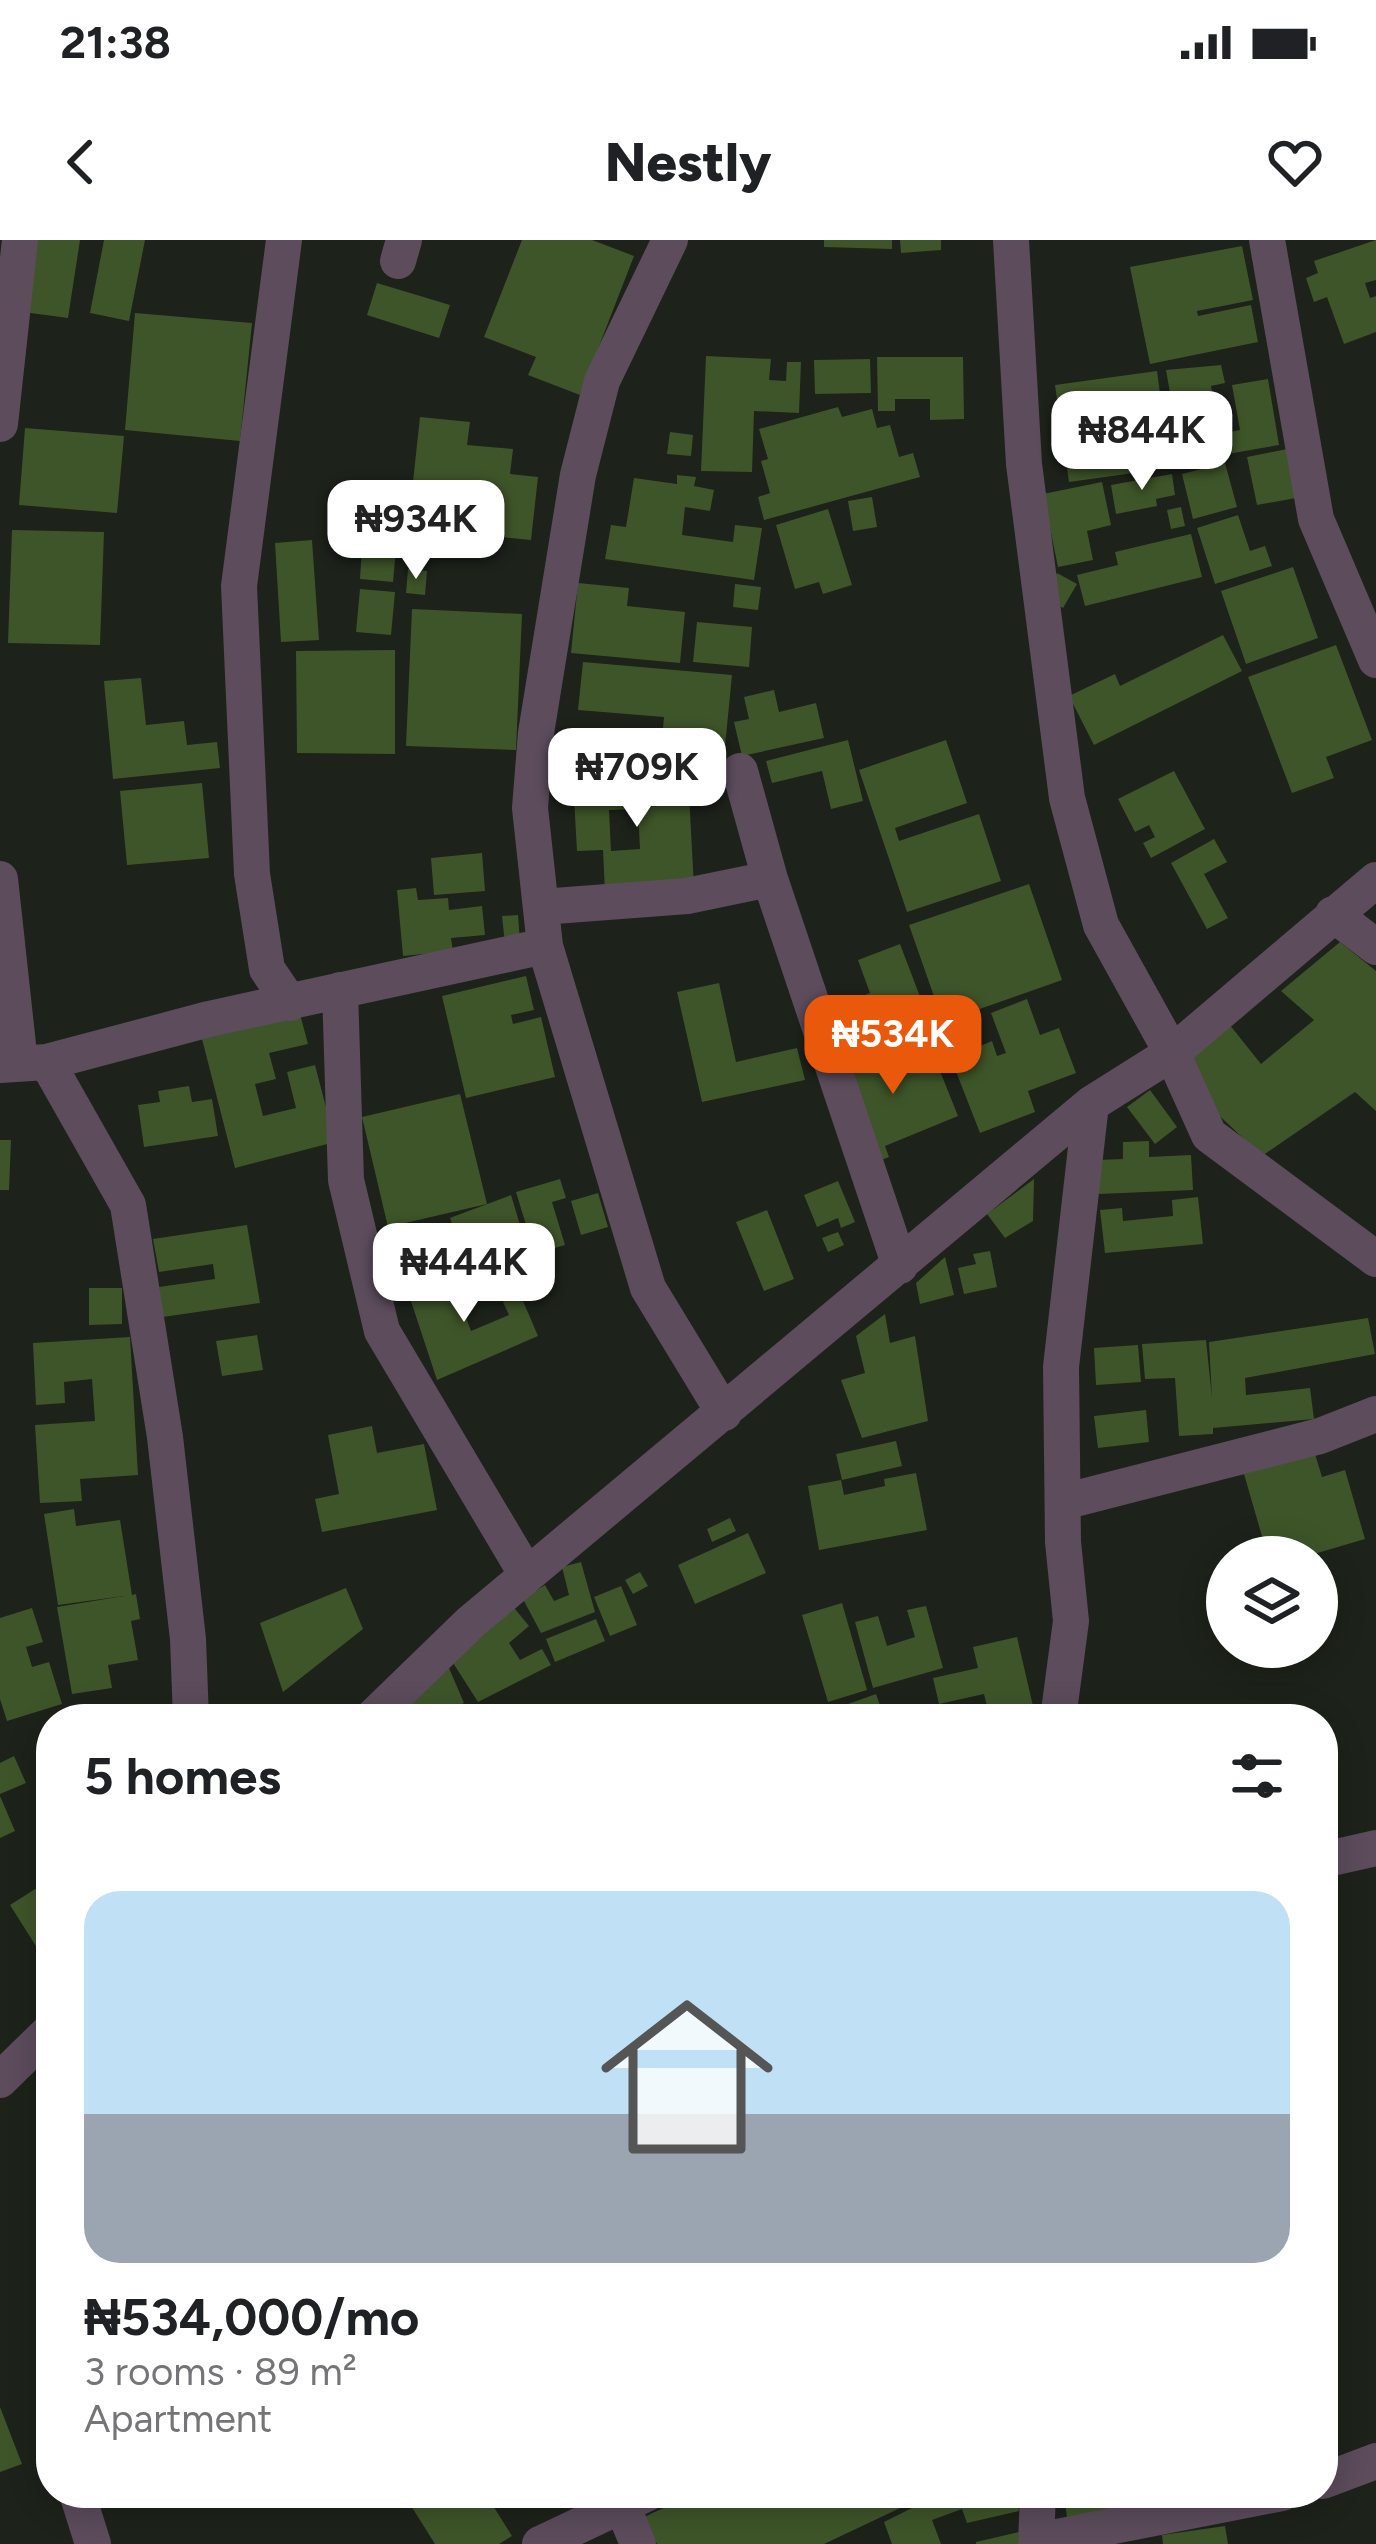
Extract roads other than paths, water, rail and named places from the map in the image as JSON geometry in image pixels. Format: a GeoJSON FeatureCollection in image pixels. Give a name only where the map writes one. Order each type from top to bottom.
{"type":"FeatureCollection","features":[{"type":"Feature","properties":{"kind":"street"},"geometry":{"type":"LineString","coordinates":[[0,424],[20,240]]}},
{"type":"Feature","properties":{"kind":"street"},"geometry":{"type":"LineString","coordinates":[[284,240],[239,586],[252,874],[267,969],[290,1004]]}},
{"type":"Feature","properties":{"kind":"street"},"geometry":{"type":"LineString","coordinates":[[670,240],[602,381],[578,475],[536,733],[530,808],[545,946],[648,1288],[724,1413]]}},
{"type":"Feature","properties":{"kind":"street"},"geometry":{"type":"LineString","coordinates":[[1011,240],[1024,464],[1067,798],[1101,925],[1172,1053],[1209,1135],[1376,1259]]}},
{"type":"Feature","properties":{"kind":"street"},"geometry":{"type":"LineString","coordinates":[[1267,240],[1316,519],[1376,660]]}},
{"type":"Feature","properties":{"kind":"street"},"geometry":{"type":"LineString","coordinates":[[740,771],[770,879],[901,1266]]}},
{"type":"Feature","properties":{"kind":"street"},"geometry":{"type":"LineString","coordinates":[[0,879],[22,1063],[128,1205],[165,1437],[188,1639],[190,1704]]}},
{"type":"Feature","properties":{"kind":"street"},"geometry":{"type":"LineString","coordinates":[[541,907],[687,896],[770,879]]}},
{"type":"Feature","properties":{"kind":"street"},"geometry":{"type":"LineString","coordinates":[[386,1704],[471,1622],[1091,1104],[1172,1053],[1376,880]]}},
{"type":"Feature","properties":{"kind":"street"},"geometry":{"type":"LineString","coordinates":[[1333,914],[1376,947]]}},
{"type":"Feature","properties":{"kind":"street"},"geometry":{"type":"LineString","coordinates":[[22,1063],[545,946]]}},
{"type":"Feature","properties":{"kind":"street"},"geometry":{"type":"LineString","coordinates":[[340,990],[346,1180],[382,1331],[527,1575]]}},
{"type":"Feature","properties":{"kind":"street"},"geometry":{"type":"LineString","coordinates":[[1060,1704],[1071,1621],[1061,1366],[1091,1104]]}},
{"type":"Feature","properties":{"kind":"street"},"geometry":{"type":"LineString","coordinates":[[1063,1502],[1320,1436],[1376,1414]]}},
{"type":"Feature","properties":{"kind":"street"},"geometry":{"type":"LineString","coordinates":[[1338,1857],[1376,1848]]}},
{"type":"Feature","properties":{"kind":"street"},"geometry":{"type":"LineString","coordinates":[[0,2080],[36,2049]]}},
{"type":"Feature","properties":{"kind":"street"},"geometry":{"type":"LineString","coordinates":[[1338,2475],[1376,2461]]}},
{"type":"Feature","properties":{"kind":"street"},"geometry":{"type":"LineString","coordinates":[[82,2508],[93,2544]]}},
{"type":"Feature","properties":{"kind":"street"},"geometry":{"type":"LineString","coordinates":[[540,2544],[608,2508]]}},
{"type":"Feature","properties":{"kind":"street"},"geometry":{"type":"LineString","coordinates":[[631,2508],[638,2544]]}},
{"type":"Feature","properties":{"kind":"street"},"geometry":{"type":"LineString","coordinates":[[1038,2508],[1037,2542],[1207,2508]]}}]}
